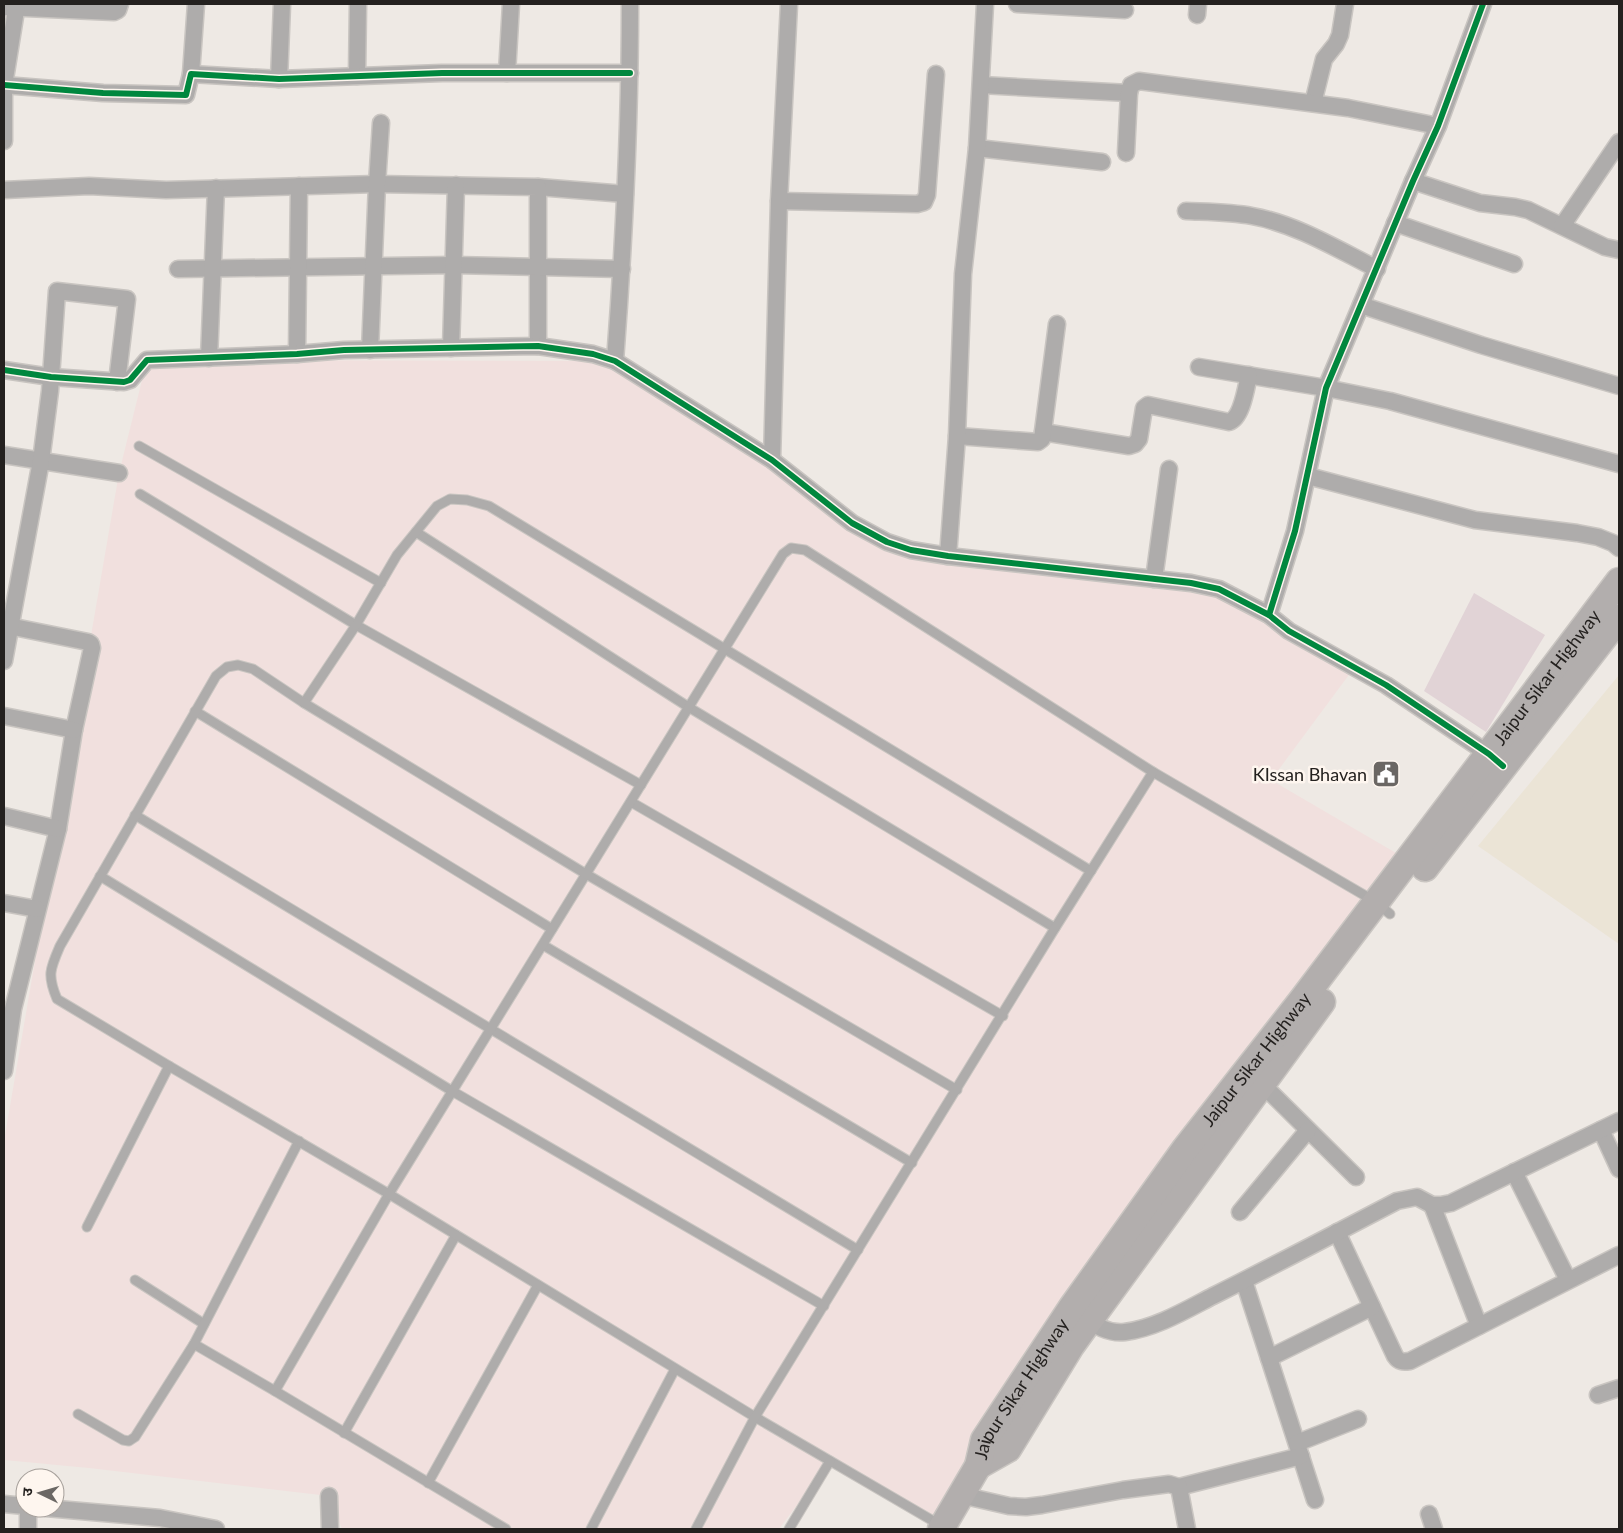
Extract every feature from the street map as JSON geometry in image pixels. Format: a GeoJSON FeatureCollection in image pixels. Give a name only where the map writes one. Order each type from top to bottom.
{"type":"FeatureCollection","features":[{"type":"Feature","properties":{"kind":"main road","name":"Jaipur Sikar Highway"},"geometry":{"type":"LineString","coordinates":[[961,1495],[978,1466],[1008,1449],[1071,1346],[1080,1314],[1185,1148],[1302,1000],[1383,908],[1496,760],[1619,582]]}},
{"type":"Feature","properties":{"kind":"main road","name":"Jaipur Sikar Highway"},"geometry":{"type":"LineString","coordinates":[[1496,760],[1619,618]]}},
{"type":"Feature","properties":{"kind":"main road","name":"Jaipur Sikar Highway"},"geometry":{"type":"LineString","coordinates":[[1080,1314],[1262,1084],[1314,1013],[1383,908]]}},
{"type":"Feature","properties":{"kind":"main road"},"geometry":{"type":"LineString","coordinates":[[942,1528],[961,1495]]}},
{"type":"Feature","properties":{"kind":"street"},"geometry":{"type":"LineString","coordinates":[[4,141],[4,84],[12,6],[114,12],[118,10],[120,4]]}},
{"type":"Feature","properties":{"kind":"street"},"geometry":{"type":"LineString","coordinates":[[4,84],[103,93],[186,95],[192,74],[196,4]]}},
{"type":"Feature","properties":{"kind":"street"},"geometry":{"type":"LineString","coordinates":[[279,79],[282,4]]}},
{"type":"Feature","properties":{"kind":"street"},"geometry":{"type":"LineString","coordinates":[[357,76],[358,4]]}},
{"type":"Feature","properties":{"kind":"street"},"geometry":{"type":"LineString","coordinates":[[507,73],[511,4]]}},
{"type":"Feature","properties":{"kind":"street"},"geometry":{"type":"LineString","coordinates":[[615,362],[622,269],[630,73],[630,4]]}},
{"type":"Feature","properties":{"kind":"street"},"geometry":{"type":"LineString","coordinates":[[772,460],[780,201],[789,4]]}},
{"type":"Feature","properties":{"kind":"street"},"geometry":{"type":"LineString","coordinates":[[948,556],[964,274],[981,85],[985,4]]}},
{"type":"Feature","properties":{"kind":"street"},"geometry":{"type":"LineString","coordinates":[[1017,4],[1100,7],[1125,10]]}},
{"type":"Feature","properties":{"kind":"street"},"geometry":{"type":"LineString","coordinates":[[1313,103],[1324,59],[1336,44],[1340,35],[1345,4]]}},
{"type":"Feature","properties":{"kind":"street"},"geometry":{"type":"LineString","coordinates":[[1269,615],[1295,531],[1326,388],[1438,126],[1483,4]]}},
{"type":"Feature","properties":{"kind":"street"},"geometry":{"type":"LineString","coordinates":[[192,74],[279,79],[442,73],[630,73]]}},
{"type":"Feature","properties":{"kind":"street"},"geometry":{"type":"LineString","coordinates":[[780,201],[917,204],[924,202],[927,195],[936,74]]}},
{"type":"Feature","properties":{"kind":"street"},"geometry":{"type":"LineString","coordinates":[[1126,153],[1129,93],[1131,85],[1139,81],[1348,108],[1438,126]]}},
{"type":"Feature","properties":{"kind":"street"},"geometry":{"type":"LineString","coordinates":[[981,85],[1129,93]]}},
{"type":"Feature","properties":{"kind":"street"},"geometry":{"type":"LineString","coordinates":[[370,350],[381,123]]}},
{"type":"Feature","properties":{"kind":"street"},"geometry":{"type":"LineString","coordinates":[[1562,226],[1619,142]]}},
{"type":"Feature","properties":{"kind":"street"},"geometry":{"type":"LineString","coordinates":[[976,148],[1102,162]]}},
{"type":"Feature","properties":{"kind":"street"},"geometry":{"type":"LineString","coordinates":[[1413,181],[1480,203],[1528,210],[1605,247],[1619,250]]}},
{"type":"Feature","properties":{"kind":"street"},"geometry":{"type":"LineString","coordinates":[[4,190],[88,186],[166,190],[377,184],[538,187],[625,194]]}},
{"type":"Feature","properties":{"kind":"street"},"geometry":{"type":"LineString","coordinates":[[452,348],[456,185]]}},
{"type":"Feature","properties":{"kind":"street"},"geometry":{"type":"LineString","coordinates":[[297,354],[299,186]]}},
{"type":"Feature","properties":{"kind":"street"},"geometry":{"type":"LineString","coordinates":[[538,187],[538,346]]}},
{"type":"Feature","properties":{"kind":"street"},"geometry":{"type":"LineString","coordinates":[[209,358],[216,188]]}},
{"type":"Feature","properties":{"kind":"street"},"geometry":{"type":"LineString","coordinates":[[1186,211],[1251,215],[1268,219],[1290,226],[1377,269]]}},
{"type":"Feature","properties":{"kind":"street"},"geometry":{"type":"LineString","coordinates":[[1395,223],[1514,264]]}},
{"type":"Feature","properties":{"kind":"street"},"geometry":{"type":"LineString","coordinates":[[178,269],[454,265],[622,269]]}},
{"type":"Feature","properties":{"kind":"street"},"geometry":{"type":"LineString","coordinates":[[4,661],[7,626],[41,461],[51,377],[57,291],[127,299],[117,382]]}},
{"type":"Feature","properties":{"kind":"street"},"geometry":{"type":"LineString","coordinates":[[1361,305],[1480,345],[1619,386]]}},
{"type":"Feature","properties":{"kind":"street"},"geometry":{"type":"LineString","coordinates":[[956,436],[1038,442],[1042,439],[1056,324]]}},
{"type":"Feature","properties":{"kind":"street"},"geometry":{"type":"LineString","coordinates":[[4,370],[51,377],[117,382],[130,380],[147,360],[370,350],[538,346],[593,354],[615,362],[772,460],[852,523],[887,542],[911,550],[948,556],[1191,583],[1219,590],[1269,615],[1289,631],[1386,685],[1496,760]]}},
{"type":"Feature","properties":{"kind":"street"},"geometry":{"type":"LineString","coordinates":[[1200,367],[1326,388],[1390,401],[1619,464]]}},
{"type":"Feature","properties":{"kind":"street"},"geometry":{"type":"LineString","coordinates":[[1044,432],[1129,446],[1135,444],[1139,439],[1144,408],[1148,405],[1229,422],[1239,414],[1250,375]]}},
{"type":"Feature","properties":{"kind":"street"},"geometry":{"type":"LineString","coordinates":[[4,455],[119,473]]}},
{"type":"Feature","properties":{"kind":"street"},"geometry":{"type":"LineString","coordinates":[[1154,579],[1169,469]]}},
{"type":"Feature","properties":{"kind":"street"},"geometry":{"type":"LineString","coordinates":[[1308,476],[1475,520],[1598,537],[1613,543],[1619,548]]}},
{"type":"Feature","properties":{"kind":"street"},"geometry":{"type":"LineString","coordinates":[[4,1070],[8,1008],[58,828],[74,730],[92,648],[91,644],[83,641],[7,626]]}},
{"type":"Feature","properties":{"kind":"street"},"geometry":{"type":"LineString","coordinates":[[4,716],[74,730]]}},
{"type":"Feature","properties":{"kind":"street"},"geometry":{"type":"LineString","coordinates":[[4,816],[58,828]]}},
{"type":"Feature","properties":{"kind":"street"},"geometry":{"type":"LineString","coordinates":[[4,903],[37,909]]}},
{"type":"Feature","properties":{"kind":"street"},"geometry":{"type":"LineString","coordinates":[[1262,1084],[1356,1177]]}},
{"type":"Feature","properties":{"kind":"street"},"geometry":{"type":"LineString","coordinates":[[1080,1314],[1111,1332],[1140,1329],[1164,1320],[1244,1281],[1397,1200],[1417,1197],[1432,1204],[1441,1205],[1451,1202],[1619,1121]]}},
{"type":"Feature","properties":{"kind":"street"},"geometry":{"type":"LineString","coordinates":[[1240,1212],[1308,1130]]}},
{"type":"Feature","properties":{"kind":"street"},"geometry":{"type":"LineString","coordinates":[[1601,1130],[1619,1169]]}},
{"type":"Feature","properties":{"kind":"street"},"geometry":{"type":"LineString","coordinates":[[1514,1172],[1568,1280]]}},
{"type":"Feature","properties":{"kind":"street"},"geometry":{"type":"LineString","coordinates":[[1432,1204],[1479,1326]]}},
{"type":"Feature","properties":{"kind":"street"},"geometry":{"type":"LineString","coordinates":[[1338,1232],[1395,1356],[1398,1361],[1404,1362],[1410,1361],[1619,1254]]}},
{"type":"Feature","properties":{"kind":"street"},"geometry":{"type":"LineString","coordinates":[[1244,1281],[1315,1500]]}},
{"type":"Feature","properties":{"kind":"street"},"geometry":{"type":"LineString","coordinates":[[1269,1358],[1372,1307]]}},
{"type":"Feature","properties":{"kind":"street"},"geometry":{"type":"LineString","coordinates":[[1598,1395],[1619,1388]]}},
{"type":"Feature","properties":{"kind":"street"},"geometry":{"type":"LineString","coordinates":[[961,1495],[1009,1506],[1026,1506],[1042,1505],[1146,1486],[1169,1484],[1179,1487],[1299,1450],[1358,1420]]}},
{"type":"Feature","properties":{"kind":"street"},"geometry":{"type":"LineString","coordinates":[[1179,1487],[1187,1529]]}},
{"type":"Feature","properties":{"kind":"street"},"geometry":{"type":"LineString","coordinates":[[329,1496],[330,1529]]}},
{"type":"Feature","properties":{"kind":"street"},"geometry":{"type":"LineString","coordinates":[[65,1510],[160,1518],[216,1529]]}},
{"type":"Feature","properties":{"kind":"lane"},"geometry":{"type":"LineString","coordinates":[[139,446],[381,583]]}},
{"type":"Feature","properties":{"kind":"lane"},"geometry":{"type":"LineString","coordinates":[[140,494],[356,625],[641,785]]}},
{"type":"Feature","properties":{"kind":"lane"},"geometry":{"type":"LineString","coordinates":[[304,703],[356,625],[397,555],[437,506],[450,499],[467,500],[489,506],[1091,871]]}},
{"type":"Feature","properties":{"kind":"lane"},"geometry":{"type":"LineString","coordinates":[[416,532],[690,708],[1055,928]]}},
{"type":"Feature","properties":{"kind":"lane"},"geometry":{"type":"LineString","coordinates":[[276,1391],[389,1194],[690,708],[783,554],[791,548],[804,550],[1153,772],[1383,908]]}},
{"type":"Feature","properties":{"kind":"lane"},"geometry":{"type":"LineString","coordinates":[[942,1528],[755,1417],[389,1194],[57,999],[50,984],[51,966],[60,946],[216,676],[227,666],[238,665],[253,669],[304,703],[586,874],[957,1090]]}},
{"type":"Feature","properties":{"kind":"lane"},"geometry":{"type":"LineString","coordinates":[[195,711],[552,929]]}},
{"type":"Feature","properties":{"kind":"lane"},"geometry":{"type":"LineString","coordinates":[[696,1529],[755,1417],[1153,772]]}},
{"type":"Feature","properties":{"kind":"lane"},"geometry":{"type":"LineString","coordinates":[[631,802],[1002,1016]]}},
{"type":"Feature","properties":{"kind":"lane"},"geometry":{"type":"LineString","coordinates":[[135,815],[858,1250]]}},
{"type":"Feature","properties":{"kind":"lane"},"geometry":{"type":"LineString","coordinates":[[100,876],[452,1091],[824,1306]]}},
{"type":"Feature","properties":{"kind":"lane"},"geometry":{"type":"LineString","coordinates":[[543,945],[912,1163]]}},
{"type":"Feature","properties":{"kind":"lane"},"geometry":{"type":"LineString","coordinates":[[88,1227],[169,1066]]}},
{"type":"Feature","properties":{"kind":"lane"},"geometry":{"type":"LineString","coordinates":[[78,1414],[123,1440],[135,1437],[194,1344],[299,1141]]}},
{"type":"Feature","properties":{"kind":"lane"},"geometry":{"type":"LineString","coordinates":[[344,1433],[456,1235]]}},
{"type":"Feature","properties":{"kind":"lane"},"geometry":{"type":"LineString","coordinates":[[135,1280],[204,1324]]}},
{"type":"Feature","properties":{"kind":"lane"},"geometry":{"type":"LineString","coordinates":[[428,1483],[538,1285]]}},
{"type":"Feature","properties":{"kind":"lane"},"geometry":{"type":"LineString","coordinates":[[194,1344],[506,1529]]}},
{"type":"Feature","properties":{"kind":"lane"},"geometry":{"type":"LineString","coordinates":[[591,1529],[676,1368]]}},
{"type":"Feature","properties":{"kind":"lane"},"geometry":{"type":"LineString","coordinates":[[789,1529],[830,1461]]}},
{"type":"Feature","properties":{"kind":"shaded area"},"geometry":{"type":"Polygon","coordinates":[[[147,360],[615,361],[887,542],[1219,589],[1354,668],[1271,780],[1408,860],[943,1526],[830,1461],[779,1529],[342,1529],[329,1496],[4,1460],[4,1141],[119,473],[147,360]]]}},
{"type":"Feature","properties":{"kind":"shaded area"},"geometry":{"type":"Polygon","coordinates":[[[1619,675],[1619,944],[1478,846],[1619,675]]]}},
{"type":"Feature","properties":{"kind":"building"},"geometry":{"type":"Polygon","coordinates":[[[1474,593],[1545,635],[1486,732],[1424,691],[1474,593]]]}},
{"type":"Feature","properties":{"kind":"cycle path"},"geometry":{"type":"LineString","coordinates":[[1269,615],[1295,531],[1326,388],[1438,126],[1483,4]]}},
{"type":"Feature","properties":{"kind":"cycle path"},"geometry":{"type":"LineString","coordinates":[[4,85],[103,93],[186,95],[191,74],[279,79],[442,73],[630,73]]}},
{"type":"Feature","properties":{"kind":"cycle path"},"geometry":{"type":"LineString","coordinates":[[4,370],[51,377],[124,382],[130,380],[147,360],[297,354],[344,350],[538,346],[593,354],[615,361],[772,460],[852,523],[887,542],[911,550],[948,556],[1191,583],[1219,589],[1269,615],[1289,631],[1386,685],[1489,754],[1503,766]]}},
{"type":"Feature","properties":{"kind":"place","name":"KIssan Bhavan"},"geometry":{"type":"Point","coordinates":[1386,774]}}]}
